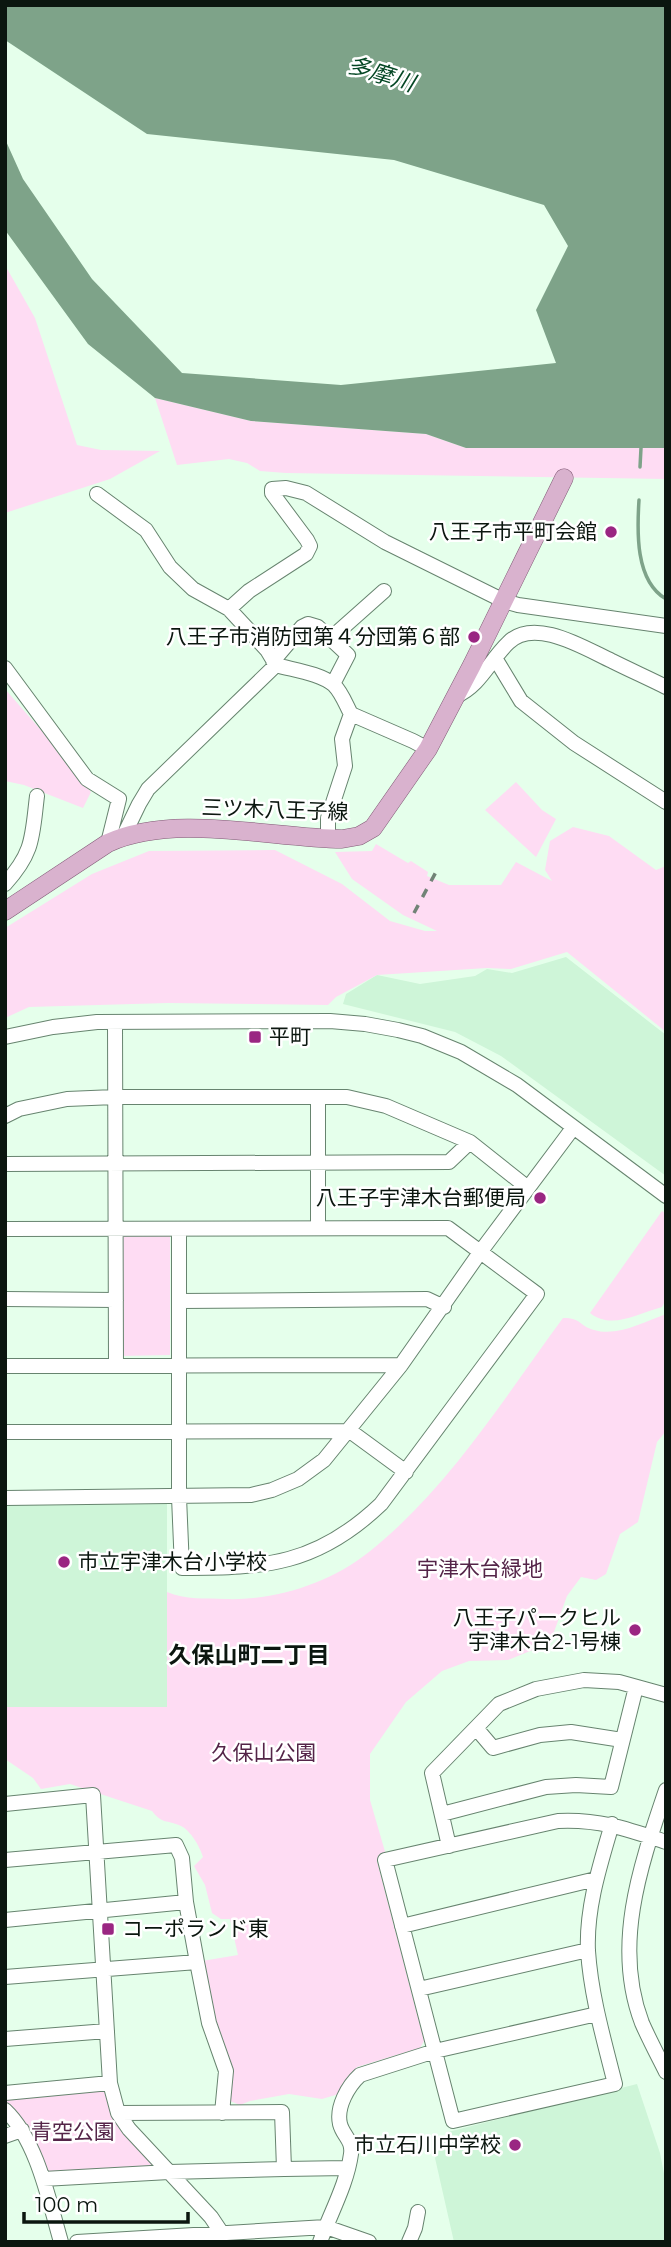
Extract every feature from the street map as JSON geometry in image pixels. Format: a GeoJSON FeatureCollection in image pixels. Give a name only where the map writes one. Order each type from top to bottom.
{"type":"FeatureCollection","features":[{"type":"Feature","properties":{"kind":"main road","name":"三ツ木八王子線"},"geometry":{"type":"LineString","coordinates":[[5,911],[116,839],[159,830],[219,830],[328,839],[359,836],[373,828],[428,750],[564,478]]}},
{"type":"Feature","properties":{"kind":"street"},"geometry":{"type":"LineString","coordinates":[[229,609],[249,591],[306,554],[310,546],[275,498],[272,489],[279,488],[306,493],[385,542],[504,601],[666,626]]}},
{"type":"Feature","properties":{"kind":"street"},"geometry":{"type":"LineString","coordinates":[[97,494],[146,530],[170,567],[193,590],[229,609],[267,650],[275,663],[323,678],[340,692],[351,715],[428,750]]}},
{"type":"Feature","properties":{"kind":"street"},"geometry":{"type":"LineString","coordinates":[[330,639],[384,591]]}},
{"type":"Feature","properties":{"kind":"street"},"geometry":{"type":"LineString","coordinates":[[116,839],[148,789],[275,663],[302,627],[309,624],[318,627],[348,655],[333,684]]}},
{"type":"Feature","properties":{"kind":"street"},"geometry":{"type":"LineString","coordinates":[[456,696],[467,691],[510,640],[532,633],[578,644],[666,687]]}},
{"type":"Feature","properties":{"kind":"street"},"geometry":{"type":"LineString","coordinates":[[495,658],[515,694],[526,706],[574,743],[666,802]]}},
{"type":"Feature","properties":{"kind":"street"},"geometry":{"type":"LineString","coordinates":[[5,668],[88,779],[119,799],[116,839]]}},
{"type":"Feature","properties":{"kind":"street"},"geometry":{"type":"LineString","coordinates":[[328,839],[328,818],[345,766],[342,739],[351,715]]}},
{"type":"Feature","properties":{"kind":"street"},"geometry":{"type":"LineString","coordinates":[[5,884],[30,849],[37,796]]}},
{"type":"Feature","properties":{"kind":"street"},"geometry":{"type":"LineString","coordinates":[[5,1037],[66,1025],[115,1022],[330,1021],[398,1030],[442,1044],[489,1067],[666,1196]]}},
{"type":"Feature","properties":{"kind":"street"},"geometry":{"type":"LineString","coordinates":[[115,1022],[116,1366]]}},
{"type":"Feature","properties":{"kind":"street"},"geometry":{"type":"LineString","coordinates":[[318,1097],[318,1228]]}},
{"type":"Feature","properties":{"kind":"street"},"geometry":{"type":"LineString","coordinates":[[5,1116],[67,1099],[347,1097],[386,1106],[470,1142],[528,1188]]}},
{"type":"Feature","properties":{"kind":"street"},"geometry":{"type":"LineString","coordinates":[[5,1498],[251,1495],[272,1490],[312,1470],[349,1431],[401,1365],[481,1251],[573,1128]]}},
{"type":"Feature","properties":{"kind":"street"},"geometry":{"type":"LineString","coordinates":[[5,1164],[449,1162],[470,1142]]}},
{"type":"Feature","properties":{"kind":"street"},"geometry":{"type":"LineString","coordinates":[[5,1229],[448,1227],[537,1294],[381,1504],[351,1531],[325,1546],[275,1563],[236,1568],[182,1568],[179,1497],[179,1229]]}},
{"type":"Feature","properties":{"kind":"street"},"geometry":{"type":"LineString","coordinates":[[5,1299],[116,1300]]}},
{"type":"Feature","properties":{"kind":"street"},"geometry":{"type":"LineString","coordinates":[[180,1301],[427,1299],[444,1307]]}},
{"type":"Feature","properties":{"kind":"street"},"geometry":{"type":"LineString","coordinates":[[5,1366],[401,1365]]}},
{"type":"Feature","properties":{"kind":"street"},"geometry":{"type":"LineString","coordinates":[[5,1432],[349,1431],[406,1472]]}},
{"type":"Feature","properties":{"kind":"street"},"geometry":{"type":"LineString","coordinates":[[449,1846],[432,1773],[499,1704],[536,1689],[584,1680],[619,1682],[666,1695]]}},
{"type":"Feature","properties":{"kind":"street"},"geometry":{"type":"LineString","coordinates":[[442,1814],[546,1787],[611,1787],[636,1687]]}},
{"type":"Feature","properties":{"kind":"street"},"geometry":{"type":"LineString","coordinates":[[476,1728],[493,1748],[540,1735],[571,1732],[622,1740]]}},
{"type":"Feature","properties":{"kind":"street"},"geometry":{"type":"LineString","coordinates":[[666,1790],[634,1892],[630,1953],[631,1976],[641,2021],[666,2072]]}},
{"type":"Feature","properties":{"kind":"street"},"geometry":{"type":"LineString","coordinates":[[5,1804],[93,1795],[110,2083],[118,2113],[211,2217],[222,2237]]}},
{"type":"Feature","properties":{"kind":"street"},"geometry":{"type":"LineString","coordinates":[[611,1824],[596,1879],[588,1950],[597,2014],[615,2084],[453,2122],[385,1860],[558,1821],[580,1820],[611,1824],[666,1842]]}},
{"type":"Feature","properties":{"kind":"street"},"geometry":{"type":"LineString","coordinates":[[5,1860],[176,1845],[182,1858],[186,1902],[209,2023],[226,2071],[222,2113]]}},
{"type":"Feature","properties":{"kind":"street"},"geometry":{"type":"LineString","coordinates":[[402,1926],[596,1879]]}},
{"type":"Feature","properties":{"kind":"street"},"geometry":{"type":"LineString","coordinates":[[5,1920],[186,1902]]}},
{"type":"Feature","properties":{"kind":"street"},"geometry":{"type":"LineString","coordinates":[[419,1989],[588,1950]]}},
{"type":"Feature","properties":{"kind":"street"},"geometry":{"type":"LineString","coordinates":[[5,1977],[197,1962]]}},
{"type":"Feature","properties":{"kind":"street"},"geometry":{"type":"LineString","coordinates":[[320,2242],[352,2153],[351,2142],[340,2124],[342,2105],[350,2084],[360,2075],[435,2051],[597,2014]]}},
{"type":"Feature","properties":{"kind":"street"},"geometry":{"type":"LineString","coordinates":[[5,2039],[107,2031]]}},
{"type":"Feature","properties":{"kind":"street"},"geometry":{"type":"LineString","coordinates":[[5,2093],[110,2083]]}},
{"type":"Feature","properties":{"kind":"street"},"geometry":{"type":"LineString","coordinates":[[5,2110],[22,2130],[43,2179],[61,2242]]}},
{"type":"Feature","properties":{"kind":"street"},"geometry":{"type":"LineString","coordinates":[[118,2113],[282,2112],[284,2169]]}},
{"type":"Feature","properties":{"kind":"street"},"geometry":{"type":"LineString","coordinates":[[5,2136],[22,2130]]}},
{"type":"Feature","properties":{"kind":"street"},"geometry":{"type":"LineString","coordinates":[[43,2179],[169,2172],[347,2168]]}},
{"type":"Feature","properties":{"kind":"street"},"geometry":{"type":"LineString","coordinates":[[409,2242],[418,2212]]}},
{"type":"Feature","properties":{"kind":"street"},"geometry":{"type":"LineString","coordinates":[[77,2242],[222,2237],[326,2227],[369,2242]]}},
{"type":"Feature","properties":{"kind":"shaded area"},"geometry":{"type":"Polygon","coordinates":[[[566,957],[666,1035],[666,1176],[501,1056],[455,1032],[343,1004],[346,994],[377,975],[420,984],[475,976],[487,969],[512,973],[566,957]]]}},
{"type":"Feature","properties":{"kind":"shaded area"},"geometry":{"type":"Polygon","coordinates":[[[5,1504],[167,1504],[167,1707],[5,1707],[5,1504]]]}},
{"type":"Feature","properties":{"kind":"shaded area"},"geometry":{"type":"Polygon","coordinates":[[[637,2084],[660,2153],[666,2184],[666,2242],[454,2242],[435,2158],[448,2132],[637,2084]]]}},
{"type":"Feature","properties":{"kind":"green space"},"geometry":{"type":"Polygon","coordinates":[[[5,265],[35,318],[77,445],[101,450],[160,451],[110,479],[5,513],[5,265]]]}},
{"type":"Feature","properties":{"kind":"green space"},"geometry":{"type":"Polygon","coordinates":[[[155,398],[251,421],[426,434],[466,448],[666,448],[666,479],[286,473],[260,471],[247,463],[229,459],[177,465],[155,398]]]}},
{"type":"Feature","properties":{"kind":"green space"},"geometry":{"type":"Polygon","coordinates":[[[5,689],[91,792],[83,808],[24,785],[5,781],[5,689]]]}},
{"type":"Feature","properties":{"kind":"green space"},"geometry":{"type":"Polygon","coordinates":[[[516,782],[542,810],[556,819],[536,857],[485,810],[516,782]]]}},
{"type":"Feature","properties":{"kind":"green space"},"geometry":{"type":"Polygon","coordinates":[[[573,827],[609,836],[656,870],[666,866],[666,1032],[567,952],[511,969],[377,975],[336,997],[328,1005],[168,1003],[29,1007],[5,1018],[5,928],[92,874],[149,851],[275,850],[342,884],[390,921],[425,931],[437,931],[403,915],[352,879],[335,852],[372,851],[376,844],[408,863],[411,861],[428,872],[427,876],[449,885],[501,885],[516,862],[552,881],[545,870],[550,841],[573,827]]]}},
{"type":"Feature","properties":{"kind":"green space"},"geometry":{"type":"Polygon","coordinates":[[[662,1211],[666,1214],[666,1300],[662,1307],[615,1320],[598,1318],[590,1313],[662,1211]]]}},
{"type":"Feature","properties":{"kind":"green space"},"geometry":{"type":"Polygon","coordinates":[[[118,1233],[170,1234],[170,1355],[120,1356],[118,1233]]]}},
{"type":"Feature","properties":{"kind":"green space"},"geometry":{"type":"Polygon","coordinates":[[[666,1314],[666,1431],[657,1442],[638,1522],[620,1534],[606,1574],[596,1580],[581,1577],[567,1596],[550,1643],[508,1660],[469,1661],[442,1671],[406,1702],[370,1754],[370,1800],[386,1855],[377,1861],[424,2041],[420,2048],[357,2067],[339,2094],[322,2099],[289,2094],[240,2105],[230,2101],[202,1961],[238,1955],[230,1919],[221,1919],[212,1913],[205,1885],[194,1866],[203,1857],[192,1835],[185,1828],[162,1820],[152,1811],[70,1784],[41,1789],[33,1778],[5,1759],[5,1707],[167,1707],[167,1592],[196,1598],[263,1597],[301,1588],[337,1573],[369,1552],[398,1527],[450,1471],[497,1411],[563,1318],[574,1319],[594,1330],[612,1332],[666,1314]]]}},
{"type":"Feature","properties":{"kind":"green space","name":"青空公園"},"geometry":{"type":"Polygon","coordinates":[[[110,2083],[118,2113],[169,2172],[43,2179],[5,2110],[5,2093],[110,2083]]]}},
{"type":"Feature","properties":{"kind":"water","name":"多摩川"},"geometry":{"type":"Polygon","coordinates":[[[5,5],[666,5],[666,448],[466,448],[426,434],[251,421],[155,398],[88,344],[5,230],[5,139],[23,179],[92,279],[182,373],[341,385],[556,363],[536,310],[568,246],[544,205],[394,160],[147,134],[5,40],[5,5]]]}},
{"type":"Feature","properties":{"kind":"waterway"},"geometry":{"type":"LineString","coordinates":[[640,467],[641,448]]}},
{"type":"Feature","properties":{"kind":"waterway"},"geometry":{"type":"LineString","coordinates":[[639,500],[638,540],[643,568],[656,591],[666,599]]}},
{"type":"Feature","properties":{"kind":"railway"},"geometry":{"type":"LineString","coordinates":[[414,913],[437,870]]}},
{"type":"Feature","properties":{"kind":"place","name":"八王子市平町会館"},"geometry":{"type":"Point","coordinates":[611,532]}},
{"type":"Feature","properties":{"kind":"place","name":"八王子市消防団第４分団第６部"},"geometry":{"type":"Point","coordinates":[474,637]}},
{"type":"Feature","properties":{"kind":"place","name":"平町"},"geometry":{"type":"Point","coordinates":[255,1037]}},
{"type":"Feature","properties":{"kind":"place","name":"八王子宇津木台郵便局"},"geometry":{"type":"Point","coordinates":[540,1198]}},
{"type":"Feature","properties":{"kind":"place","name":"市立宇津木台小学校"},"geometry":{"type":"Point","coordinates":[64,1562]}},
{"type":"Feature","properties":{"kind":"place","name":"八王子パークヒル 宇津木台2-1号棟"},"geometry":{"type":"Point","coordinates":[635,1630]}},
{"type":"Feature","properties":{"kind":"place","name":"コーポランド東"},"geometry":{"type":"Point","coordinates":[108,1929]}},
{"type":"Feature","properties":{"kind":"place","name":"市立石川中学校"},"geometry":{"type":"Point","coordinates":[515,2145]}},
{"type":"Feature","properties":{"kind":"district","name":"久保山町二丁目"},"geometry":{"type":"Point","coordinates":[249,1655]}},
{"type":"Feature","properties":{"kind":"park label","name":"宇津木台緑地"},"geometry":{"type":"Point","coordinates":[480,1569]}},
{"type":"Feature","properties":{"kind":"park label","name":"久保山公園"},"geometry":{"type":"Point","coordinates":[264,1753]}}]}
